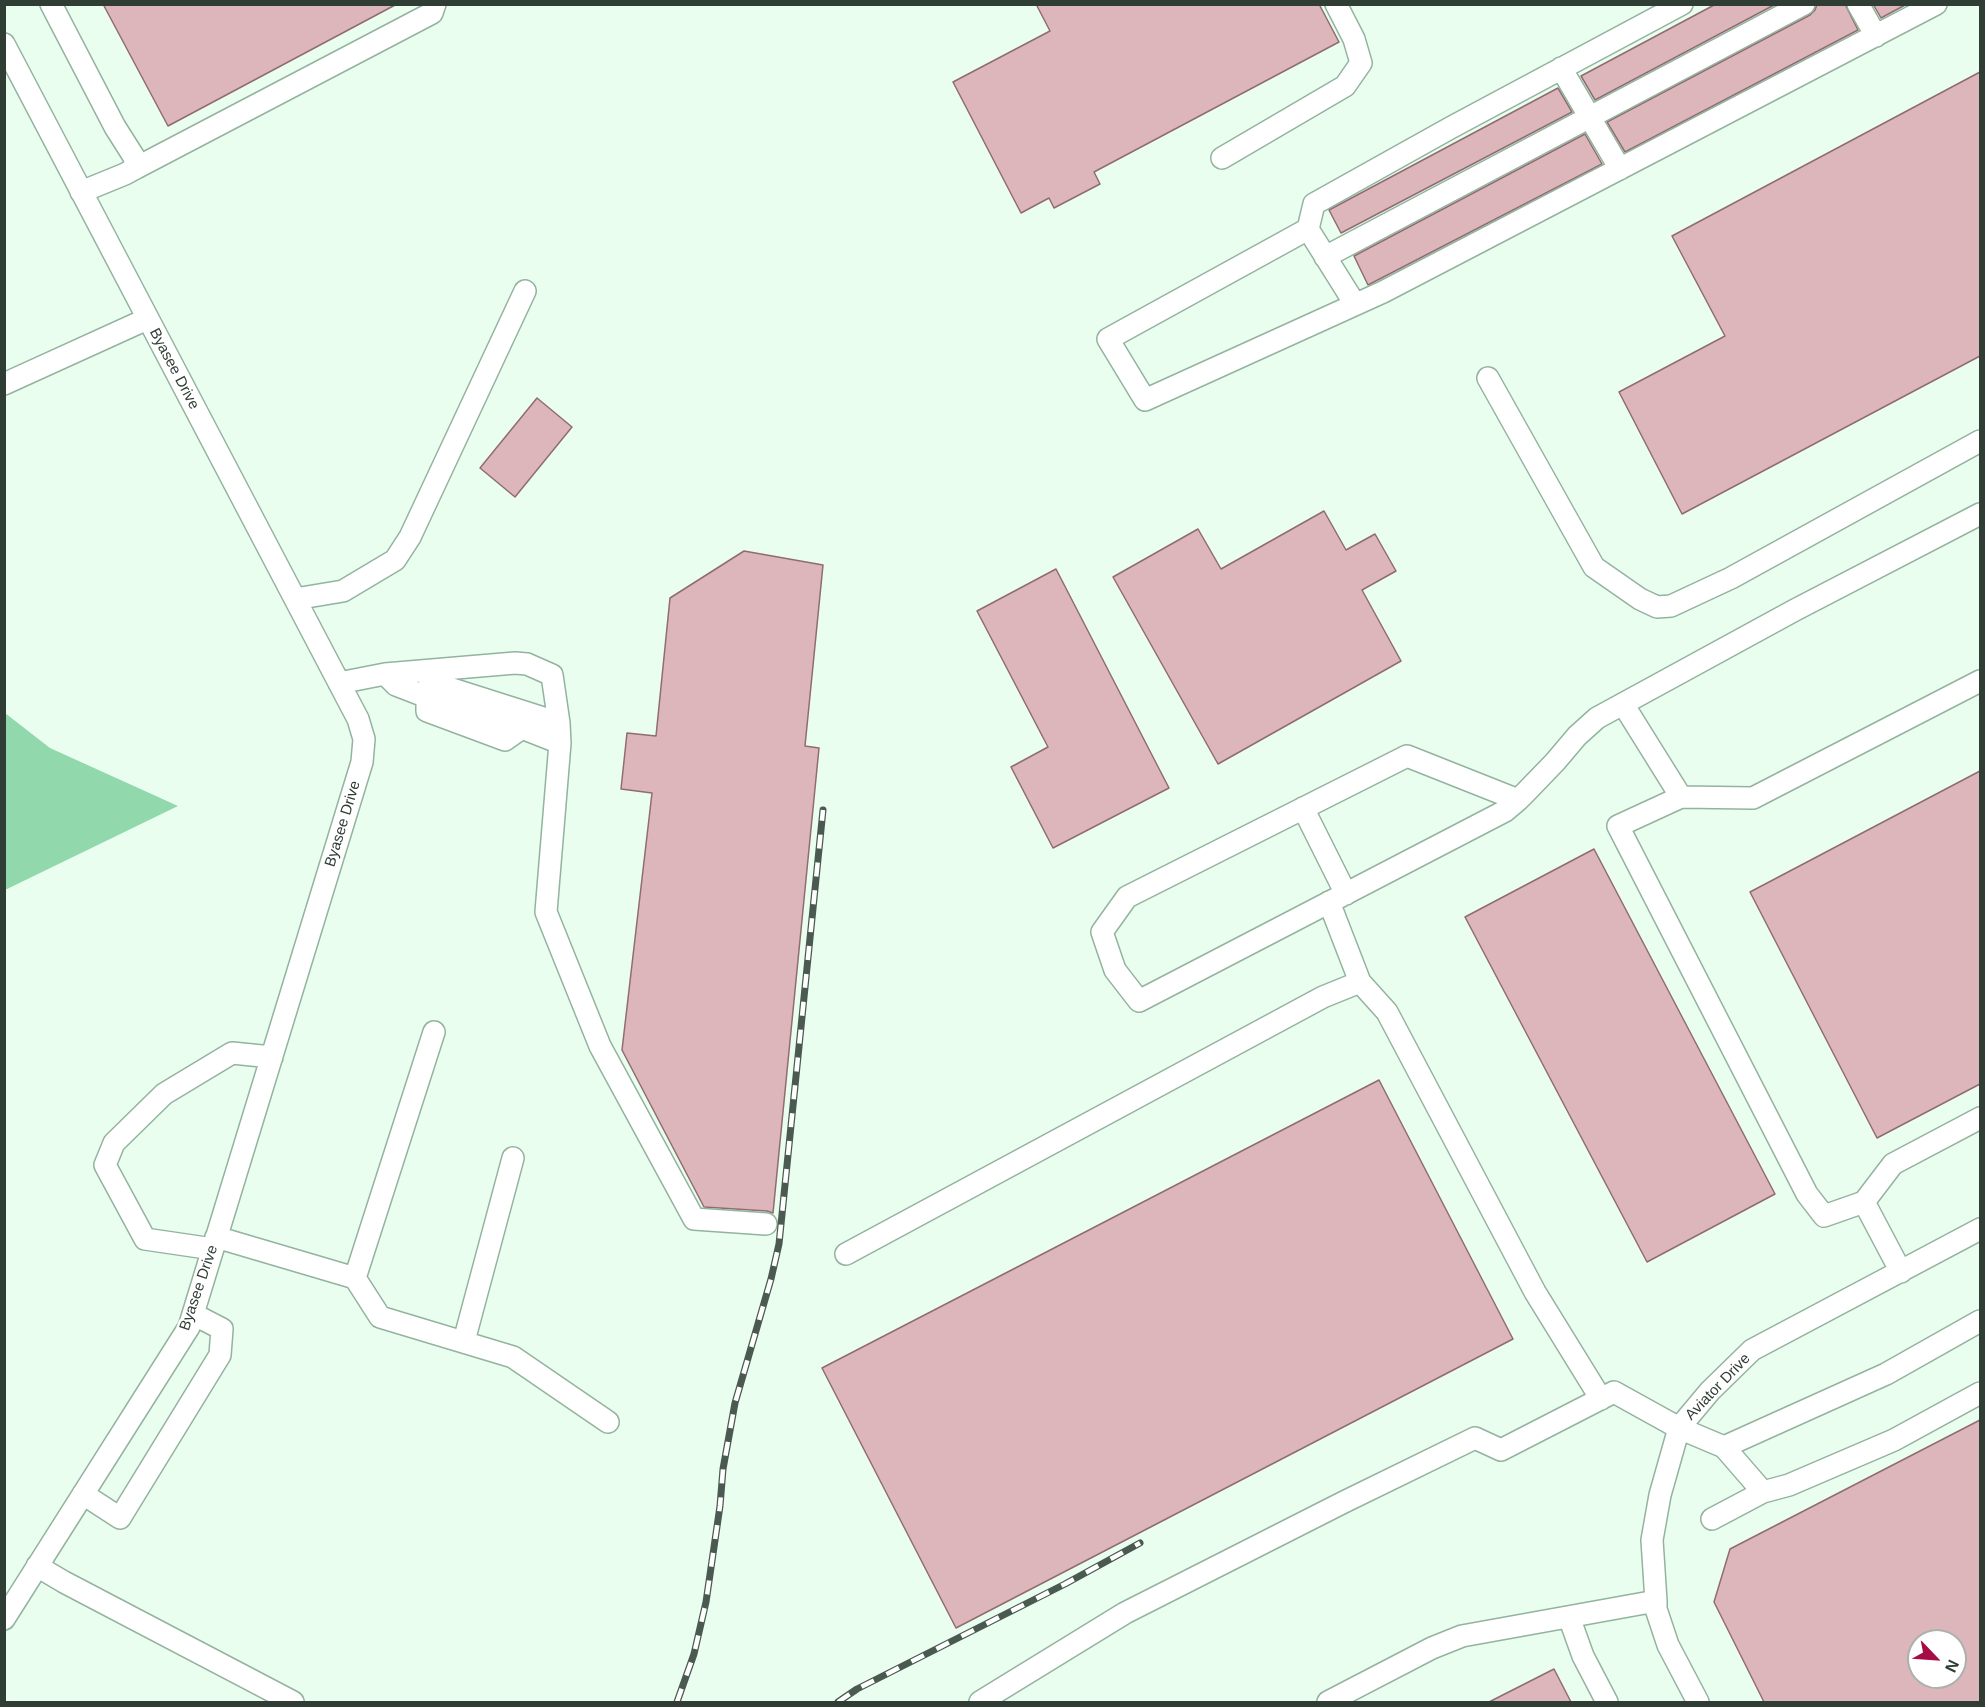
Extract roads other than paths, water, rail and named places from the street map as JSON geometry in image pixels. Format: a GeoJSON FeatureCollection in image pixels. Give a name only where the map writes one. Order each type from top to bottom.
{"type":"FeatureCollection","features":[{"type":"Feature","properties":{"kind":"street"},"geometry":{"type":"LineString","coordinates":[[51,4],[115,127],[134,157],[136,168]]}},
{"type":"Feature","properties":{"kind":"street"},"geometry":{"type":"LineString","coordinates":[[81,192],[125,174],[432,13],[435,4]]}},
{"type":"Feature","properties":{"kind":"street"},"geometry":{"type":"LineString","coordinates":[[1222,158],[1345,87],[1361,63],[1354,39],[1336,4]]}},
{"type":"Feature","properties":{"kind":"street"},"geometry":{"type":"LineString","coordinates":[[1356,304],[1308,229],[1314,204],[1682,4]]}},
{"type":"Feature","properties":{"kind":"street"},"geometry":{"type":"LineString","coordinates":[[1326,257],[1804,4]]}},
{"type":"Feature","properties":{"kind":"street"},"geometry":{"type":"LineString","coordinates":[[1858,4],[1876,36]]}},
{"type":"Feature","properties":{"kind":"street"},"geometry":{"type":"LineString","coordinates":[[1308,229],[1108,339],[1145,400],[1383,292],[1936,4]]}},
{"type":"Feature","properties":{"kind":"street","name":"Byasee Drive"},"geometry":{"type":"LineString","coordinates":[[4,44],[358,719],[364,740],[362,762],[189,1327],[4,1619]]}},
{"type":"Feature","properties":{"kind":"street"},"geometry":{"type":"LineString","coordinates":[[1562,68],[1620,169]]}},
{"type":"Feature","properties":{"kind":"street"},"geometry":{"type":"LineString","coordinates":[[295,599],[344,591],[395,561],[410,537],[525,291]]}},
{"type":"Feature","properties":{"kind":"street"},"geometry":{"type":"LineString","coordinates":[[4,384],[147,318]]}},
{"type":"Feature","properties":{"kind":"street"},"geometry":{"type":"LineString","coordinates":[[1488,378],[1594,567],[1657,607],[1671,606],[1731,578],[1980,441]]}},
{"type":"Feature","properties":{"kind":"street"},"geometry":{"type":"LineString","coordinates":[[1518,800],[1407,756],[1127,897],[1102,932],[1115,970],[1139,1001],[1505,812],[1518,800],[1555,762],[1577,736],[1597,718],[1795,610],[1980,514]]}},
{"type":"Feature","properties":{"kind":"street"},"geometry":{"type":"LineString","coordinates":[[339,683],[385,674],[515,663],[527,664],[552,675],[560,733],[546,912],[600,1046],[694,1219],[766,1224]]}},
{"type":"Feature","properties":{"kind":"street"},"geometry":{"type":"LineString","coordinates":[[385,674],[396,685],[427,697],[522,728],[560,733]]}},
{"type":"Feature","properties":{"kind":"street"},"geometry":{"type":"LineString","coordinates":[[1980,681],[1753,798],[1681,796],[1618,826],[1807,1194],[1824,1216],[1864,1202],[1893,1164],[1980,1118]]}},
{"type":"Feature","properties":{"kind":"street"},"geometry":{"type":"LineString","coordinates":[[427,697],[430,682],[560,733]]}},
{"type":"Feature","properties":{"kind":"street"},"geometry":{"type":"LineString","coordinates":[[1623,704],[1681,796]]}},
{"type":"Feature","properties":{"kind":"street"},"geometry":{"type":"LineString","coordinates":[[1303,808],[1337,898],[1360,982],[1387,1012],[1535,1292],[1601,1398]]}},
{"type":"Feature","properties":{"kind":"street"},"geometry":{"type":"LineString","coordinates":[[846,1254],[1323,997],[1360,982]]}},
{"type":"Feature","properties":{"kind":"street"},"geometry":{"type":"LineString","coordinates":[[355,1278],[434,1032]]}},
{"type":"Feature","properties":{"kind":"street"},"geometry":{"type":"LineString","coordinates":[[272,1057],[232,1053],[164,1094],[114,1143],[105,1165],[145,1239],[215,1243],[355,1278],[380,1317],[513,1357],[608,1422]]}},
{"type":"Feature","properties":{"kind":"street"},"geometry":{"type":"LineString","coordinates":[[464,1341],[513,1158]]}},
{"type":"Feature","properties":{"kind":"street"},"geometry":{"type":"LineString","coordinates":[[1864,1202],[1901,1272]]}},
{"type":"Feature","properties":{"kind":"street","name":"Aviator Drive"},"geometry":{"type":"LineString","coordinates":[[1698,1702],[1668,1645],[1656,1601],[1652,1540],[1660,1495],[1679,1428],[1710,1391],[1752,1350],[1980,1229]]}},
{"type":"Feature","properties":{"kind":"street"},"geometry":{"type":"LineString","coordinates":[[83,1494],[120,1518],[214,1366],[220,1355],[222,1329],[193,1314]]}},
{"type":"Feature","properties":{"kind":"street"},"geometry":{"type":"LineString","coordinates":[[1724,1447],[1886,1374],[1980,1321]]}},
{"type":"Feature","properties":{"kind":"street"},"geometry":{"type":"LineString","coordinates":[[980,1702],[1125,1613],[1354,1497],[1475,1438],[1501,1450],[1614,1392],[1679,1428],[1724,1447],[1763,1492]]}},
{"type":"Feature","properties":{"kind":"street"},"geometry":{"type":"LineString","coordinates":[[1712,1519],[1763,1492],[1789,1485],[1894,1440],[1980,1393]]}},
{"type":"Feature","properties":{"kind":"street"},"geometry":{"type":"LineString","coordinates":[[37,1566],[63,1582],[293,1702]]}},
{"type":"Feature","properties":{"kind":"street"},"geometry":{"type":"LineString","coordinates":[[1328,1702],[1432,1648],[1462,1636],[1656,1601]]}},
{"type":"Feature","properties":{"kind":"street"},"geometry":{"type":"LineString","coordinates":[[1569,1617],[1583,1656],[1607,1702]]}},
{"type":"Feature","properties":{"kind":"railway"},"geometry":{"type":"LineString","coordinates":[[677,1702],[694,1654],[706,1602],[723,1469],[735,1403],[779,1244],[823,810]]}},
{"type":"Feature","properties":{"kind":"railway"},"geometry":{"type":"LineString","coordinates":[[838,1702],[857,1689],[1065,1584],[1140,1543]]}}]}
